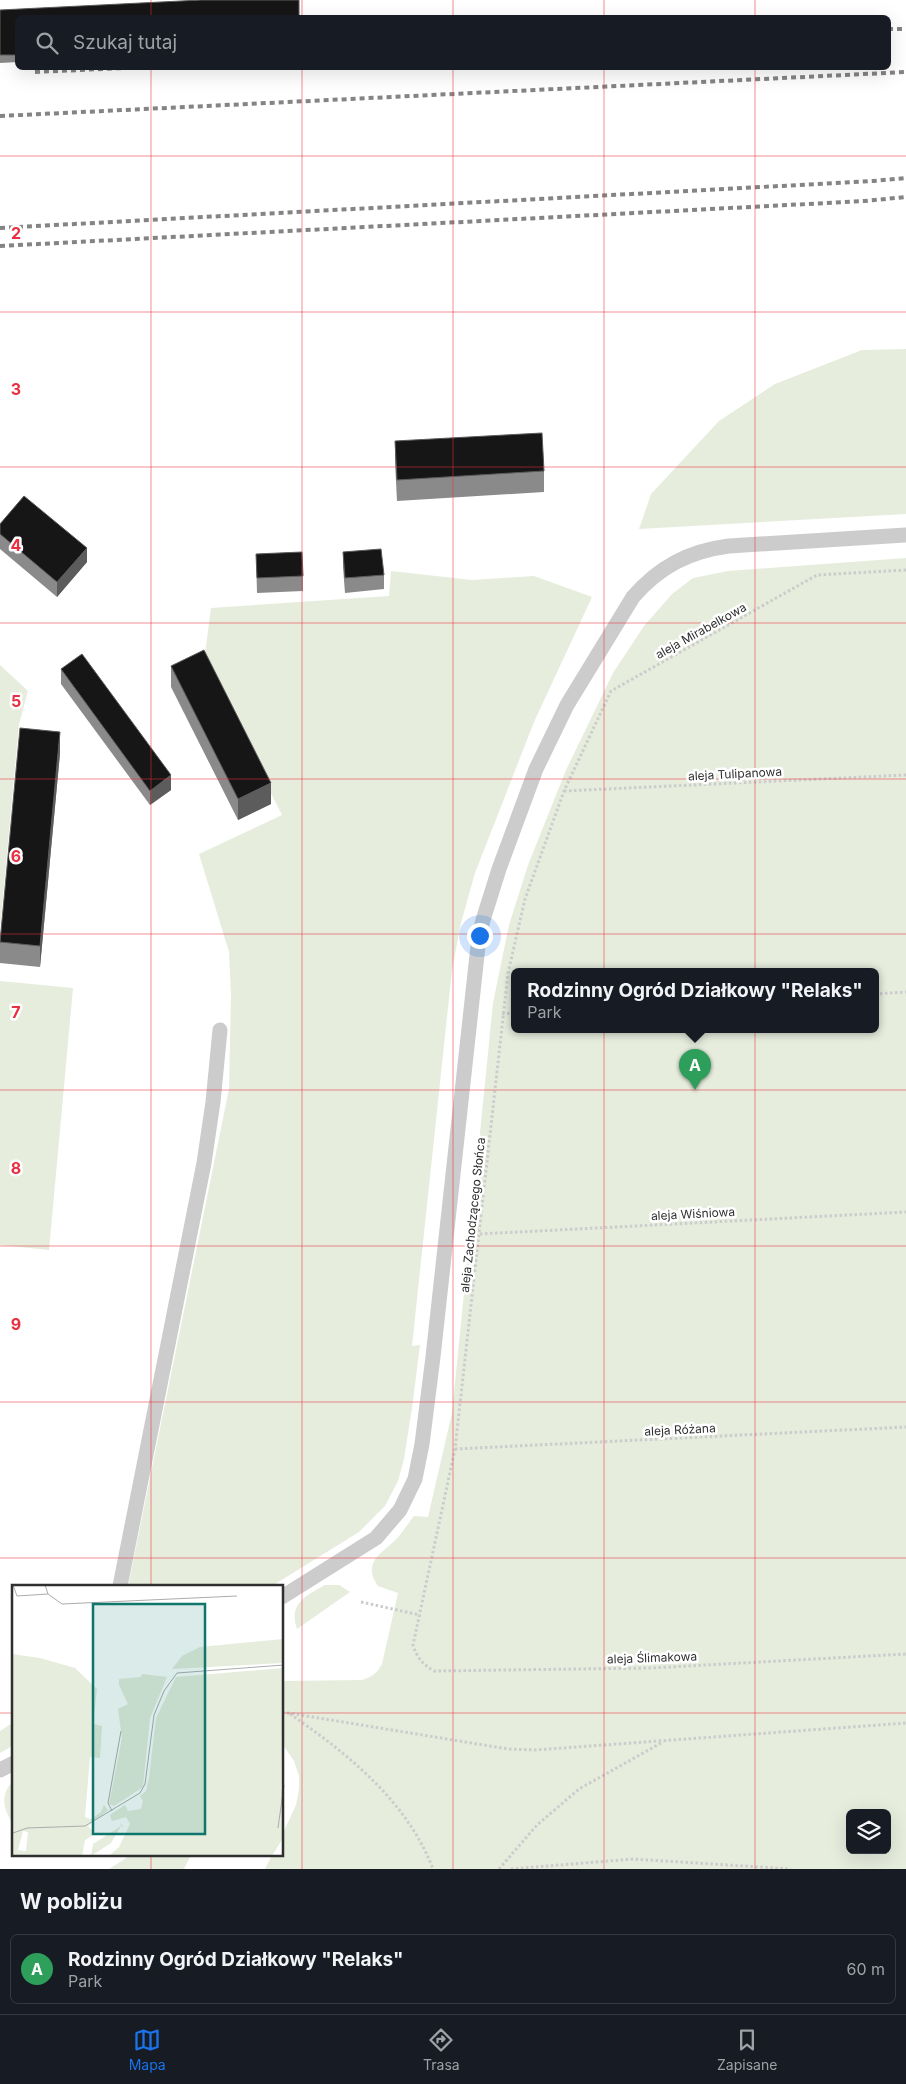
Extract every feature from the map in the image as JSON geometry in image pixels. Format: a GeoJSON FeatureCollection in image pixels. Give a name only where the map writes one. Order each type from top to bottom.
{"type":"FeatureCollection","features":[{"type":"Feature","properties":{"kind":"lane"},"geometry":{"type":"LineString","coordinates":[[284,1596],[376,1538],[400,1510],[415,1479],[422,1444],[434,1348],[480,937],[494,886],[536,769],[567,705],[633,598],[646,583],[677,560],[702,550],[729,546],[906,535]]}},
{"type":"Feature","properties":{"kind":"lane"},"geometry":{"type":"LineString","coordinates":[[120,1585],[204,1163],[214,1102],[220,1030]]}},
{"type":"Feature","properties":{"kind":"lane"},"geometry":{"type":"LineString","coordinates":[[0,1770],[12,1764]]}},
{"type":"Feature","properties":{"kind":"path","name":"aleja Mirabelkowa"},"geometry":{"type":"LineString","coordinates":[[564,791],[611,691],[817,576],[906,570]]}},
{"type":"Feature","properties":{"kind":"path","name":"aleja Tulipanowa"},"geometry":{"type":"LineString","coordinates":[[564,791],[906,775]]}},
{"type":"Feature","properties":{"kind":"path","name":"aleja Zachodzącego Słońca"},"geometry":{"type":"LineString","coordinates":[[413,1645],[455,1449],[508,973],[524,899],[564,791]]}},
{"type":"Feature","properties":{"kind":"path"},"geometry":{"type":"LineString","coordinates":[[879,994],[906,992]]}},
{"type":"Feature","properties":{"kind":"path"},"geometry":{"type":"LineString","coordinates":[[502,1014],[511,1013]]}},
{"type":"Feature","properties":{"kind":"path","name":"aleja Wiśniowa"},"geometry":{"type":"LineString","coordinates":[[480,1234],[906,1212]]}},
{"type":"Feature","properties":{"kind":"path","name":"aleja Różana"},"geometry":{"type":"LineString","coordinates":[[455,1449],[906,1427]]}},
{"type":"Feature","properties":{"kind":"path"},"geometry":{"type":"LineString","coordinates":[[361,1602],[420,1615]]}},
{"type":"Feature","properties":{"kind":"path","name":"aleja Ślimakowa"},"geometry":{"type":"LineString","coordinates":[[413,1645],[416,1655],[424,1666],[434,1671],[652,1668],[906,1654]]}},
{"type":"Feature","properties":{"kind":"path"},"geometry":{"type":"LineString","coordinates":[[285,1712],[508,1749],[535,1750],[906,1723]]}},
{"type":"Feature","properties":{"kind":"path"},"geometry":{"type":"LineString","coordinates":[[285,1712],[327,1740],[355,1763],[396,1804],[425,1848],[433,1869]]}},
{"type":"Feature","properties":{"kind":"path"},"geometry":{"type":"LineString","coordinates":[[499,1869],[537,1825],[578,1789],[663,1742]]}},
{"type":"Feature","properties":{"kind":"path"},"geometry":{"type":"LineString","coordinates":[[511,1869],[633,1859],[791,1869]]}},
{"type":"Feature","properties":{"kind":"green space"},"geometry":{"type":"Polygon","coordinates":[[[906,349],[906,514],[639,529],[651,494],[719,421],[775,384],[862,350],[906,349]]]}},
{"type":"Feature","properties":{"kind":"green space"},"geometry":{"type":"Polygon","coordinates":[[[906,558],[906,1869],[265,1869],[272,1856],[284,1856],[284,1831],[296,1805],[299,1789],[299,1776],[294,1761],[284,1746],[284,1681],[362,1680],[376,1672],[382,1664],[398,1593],[378,1586],[373,1577],[373,1563],[400,1535],[414,1516],[428,1517],[452,1413],[493,1003],[509,925],[528,865],[566,770],[613,673],[644,626],[672,594],[693,578],[728,571],[906,558]]]}},
{"type":"Feature","properties":{"kind":"green space"},"geometry":{"type":"Polygon","coordinates":[[[391,571],[472,580],[534,576],[592,597],[534,722],[475,873],[461,923],[452,970],[412,1346],[420,1345],[404,1459],[398,1481],[385,1506],[359,1532],[274,1585],[128,1585],[229,1089],[231,996],[229,952],[199,854],[282,815],[204,661],[211,608],[389,596],[391,571]]]}},
{"type":"Feature","properties":{"kind":"green space"},"geometry":{"type":"Polygon","coordinates":[[[0,665],[28,691],[19,724],[0,929],[0,665]]]}},
{"type":"Feature","properties":{"kind":"green space"},"geometry":{"type":"Polygon","coordinates":[[[0,981],[73,988],[49,1250],[0,1245],[0,981]]]}},
{"type":"Feature","properties":{"kind":"green space"},"geometry":{"type":"Polygon","coordinates":[[[325,1585],[339,1585],[350,1592],[297,1629],[295,1613],[297,1607],[305,1597],[325,1585]]]}},
{"type":"Feature","properties":{"kind":"green space"},"geometry":{"type":"Polygon","coordinates":[[[12,1723],[12,1746],[0,1753],[0,1731],[12,1723]]]}},
{"type":"Feature","properties":{"kind":"green space"},"geometry":{"type":"Polygon","coordinates":[[[12,1782],[12,1822],[4,1801],[9,1785],[12,1782]]]}},
{"type":"Feature","properties":{"kind":"green space"},"geometry":{"type":"Polygon","coordinates":[[[129,1856],[190,1856],[184,1869],[109,1869],[129,1856]]]}},
{"type":"Feature","properties":{"kind":"building"},"geometry":{"type":"Polygon","coordinates":[[[201,0],[299,0],[299,15],[15,15],[15,55],[0,55],[0,10],[201,0]]]}},
{"type":"Feature","properties":{"kind":"building"},"geometry":{"type":"Polygon","coordinates":[[[542,433],[544,471],[397,480],[395,441],[542,433]]]}},
{"type":"Feature","properties":{"kind":"building"},"geometry":{"type":"Polygon","coordinates":[[[24,496],[87,548],[57,582],[0,534],[0,524],[24,496]]]}},
{"type":"Feature","properties":{"kind":"building"},"geometry":{"type":"Polygon","coordinates":[[[381,549],[384,575],[345,578],[343,552],[381,549]]]}},
{"type":"Feature","properties":{"kind":"building"},"geometry":{"type":"Polygon","coordinates":[[[302,552],[303,576],[257,578],[256,554],[302,552]]]}},
{"type":"Feature","properties":{"kind":"building"},"geometry":{"type":"Polygon","coordinates":[[[204,650],[271,783],[238,799],[171,666],[204,650]]]}},
{"type":"Feature","properties":{"kind":"building"},"geometry":{"type":"Polygon","coordinates":[[[82,654],[171,775],[150,791],[61,669],[82,654]]]}},
{"type":"Feature","properties":{"kind":"building"},"geometry":{"type":"Polygon","coordinates":[[[20,728],[60,732],[40,946],[0,942],[20,728]]]}},
{"type":"Feature","properties":{"kind":"railway"},"geometry":{"type":"LineString","coordinates":[[891,29],[906,29]]}},
{"type":"Feature","properties":{"kind":"railway"},"geometry":{"type":"LineString","coordinates":[[35,72],[80,70]]}},
{"type":"Feature","properties":{"kind":"railway"},"geometry":{"type":"LineString","coordinates":[[0,116],[906,72]]}},
{"type":"Feature","properties":{"kind":"railway"},"geometry":{"type":"LineString","coordinates":[[0,228],[906,178]]}},
{"type":"Feature","properties":{"kind":"railway"},"geometry":{"type":"LineString","coordinates":[[0,246],[865,201],[906,197]]}},
{"type":"Feature","properties":{"kind":"place","name":"Rodzinny Ogród Działkowy \"Relaks\""},"geometry":{"type":"Point","coordinates":[695,1090]}}]}
